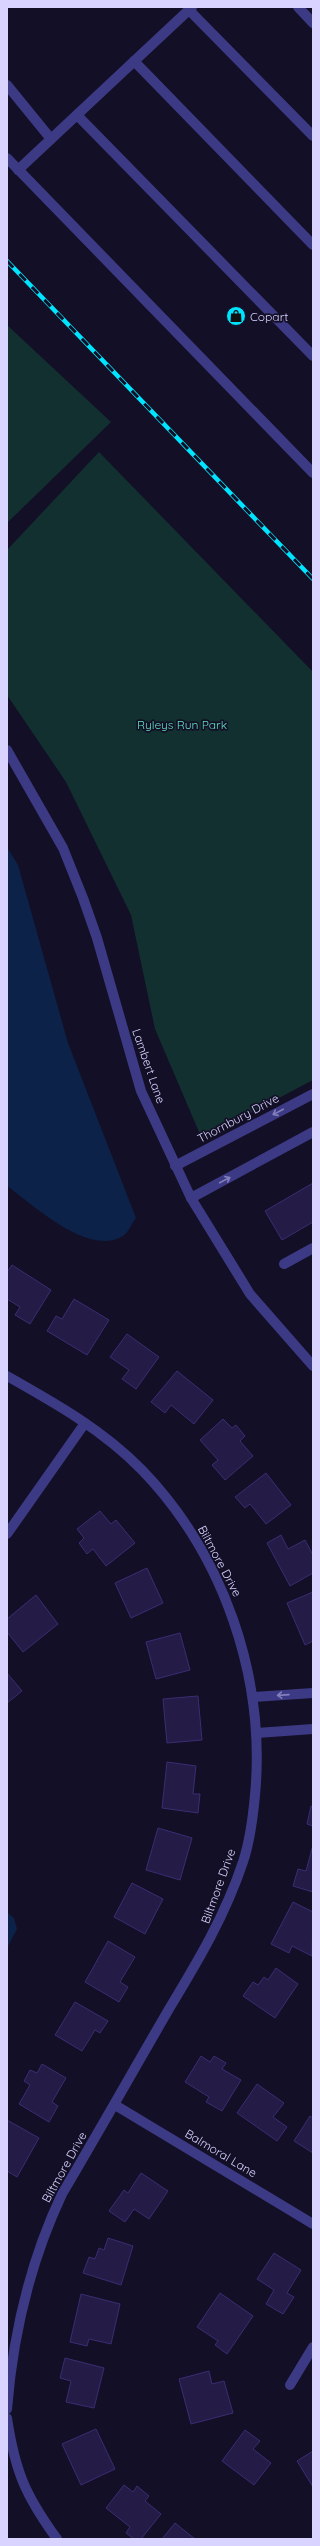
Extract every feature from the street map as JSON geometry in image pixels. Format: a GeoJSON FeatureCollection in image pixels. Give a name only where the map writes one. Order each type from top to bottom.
{"type":"FeatureCollection","features":[{"type":"Feature","properties":{"kind":"street"},"geometry":{"type":"LineString","coordinates":[[298,7],[313,22]]}},
{"type":"Feature","properties":{"kind":"street"},"geometry":{"type":"LineString","coordinates":[[18,170],[190,9],[313,136]]}},
{"type":"Feature","properties":{"kind":"street"},"geometry":{"type":"LineString","coordinates":[[134,61],[313,245]]}},
{"type":"Feature","properties":{"kind":"street"},"geometry":{"type":"LineString","coordinates":[[7,85],[51,139]]}},
{"type":"Feature","properties":{"kind":"street"},"geometry":{"type":"LineString","coordinates":[[77,115],[313,356]]}},
{"type":"Feature","properties":{"kind":"street"},"geometry":{"type":"LineString","coordinates":[[7,158],[313,473]]}},
{"type":"Feature","properties":{"kind":"street","name":"Lambert Lane"},"geometry":{"type":"LineString","coordinates":[[7,750],[62,848],[83,898],[97,938],[141,1090],[175,1166],[191,1198],[250,1294],[313,1366]]}},
{"type":"Feature","properties":{"kind":"street","name":"Thornbury Drive"},"geometry":{"type":"LineString","coordinates":[[175,1166],[313,1094]]}},
{"type":"Feature","properties":{"kind":"street"},"geometry":{"type":"LineString","coordinates":[[191,1198],[313,1132]]}},
{"type":"Feature","properties":{"kind":"street"},"geometry":{"type":"LineString","coordinates":[[284,1264],[313,1248]]}},
{"type":"Feature","properties":{"kind":"street","name":"Biltmore Drive"},"geometry":{"type":"LineString","coordinates":[[7,1376],[85,1423],[141,1469],[168,1499],[190,1530],[225,1595],[236,1628],[253,1697],[258,1733],[253,1816],[244,1860],[230,1897],[202,1957],[62,2194],[39,2249],[28,2282],[12,2359],[7,2409]]}},
{"type":"Feature","properties":{"kind":"street"},"geometry":{"type":"LineString","coordinates":[[7,1534],[85,1423]]}},
{"type":"Feature","properties":{"kind":"street"},"geometry":{"type":"LineString","coordinates":[[253,1697],[313,1693]]}},
{"type":"Feature","properties":{"kind":"street"},"geometry":{"type":"LineString","coordinates":[[258,1733],[313,1729]]}},
{"type":"Feature","properties":{"kind":"street","name":"Balmoral Lane"},"geometry":{"type":"LineString","coordinates":[[115,2105],[313,2224]]}},
{"type":"Feature","properties":{"kind":"street"},"geometry":{"type":"LineString","coordinates":[[290,2385],[313,2347]]}},
{"type":"Feature","properties":{"kind":"street"},"geometry":{"type":"LineString","coordinates":[[7,2418],[12,2451],[23,2485],[57,2539]]}},
{"type":"Feature","properties":{"kind":"green space"},"geometry":{"type":"Polygon","coordinates":[[[7,325],[111,422],[7,523],[7,325]]]}},
{"type":"Feature","properties":{"kind":"green space","name":"Ryleys Run Park"},"geometry":{"type":"Polygon","coordinates":[[[99,452],[313,672],[313,1080],[202,1139],[155,1029],[131,915],[66,782],[7,695],[7,550],[99,452]]]}},
{"type":"Feature","properties":{"kind":"water"},"geometry":{"type":"Polygon","coordinates":[[[7,847],[18,865],[68,1043],[136,1218],[125,1235],[109,1241],[94,1240],[78,1235],[47,1216],[7,1186],[7,847]]]}},
{"type":"Feature","properties":{"kind":"water"},"geometry":{"type":"Polygon","coordinates":[[[7,1912],[14,1918],[17,1929],[7,1948],[7,1912]]]}},
{"type":"Feature","properties":{"kind":"building"},"geometry":{"type":"Polygon","coordinates":[[[313,1183],[313,1222],[282,1240],[265,1211],[313,1183]]]}},
{"type":"Feature","properties":{"kind":"building"},"geometry":{"type":"Polygon","coordinates":[[[12,1265],[51,1290],[30,1324],[15,1315],[20,1307],[7,1299],[7,1272],[12,1265]]]}},
{"type":"Feature","properties":{"kind":"building"},"geometry":{"type":"Polygon","coordinates":[[[74,1299],[109,1320],[87,1355],[47,1331],[56,1316],[62,1319],[74,1299]]]}},
{"type":"Feature","properties":{"kind":"building"},"geometry":{"type":"Polygon","coordinates":[[[127,1334],[159,1357],[136,1389],[122,1379],[129,1370],[110,1357],[127,1334]]]}},
{"type":"Feature","properties":{"kind":"building"},"geometry":{"type":"Polygon","coordinates":[[[177,1371],[213,1400],[194,1424],[171,1405],[165,1413],[151,1402],[177,1371]]]}},
{"type":"Feature","properties":{"kind":"building"},"geometry":{"type":"Polygon","coordinates":[[[223,1419],[232,1428],[236,1425],[245,1436],[240,1441],[253,1456],[225,1480],[212,1465],[218,1460],[200,1440],[223,1419]]]}},
{"type":"Feature","properties":{"kind":"building"},"geometry":{"type":"Polygon","coordinates":[[[266,1473],[291,1505],[266,1524],[250,1504],[245,1508],[235,1497],[266,1473]]]}},
{"type":"Feature","properties":{"kind":"building"},"geometry":{"type":"Polygon","coordinates":[[[100,1511],[111,1524],[116,1520],[135,1543],[106,1566],[93,1549],[87,1554],[79,1543],[84,1538],[77,1529],[100,1511]]]}},
{"type":"Feature","properties":{"kind":"building"},"geometry":{"type":"Polygon","coordinates":[[[281,1535],[288,1549],[305,1540],[313,1555],[313,1573],[290,1586],[267,1543],[281,1535]]]}},
{"type":"Feature","properties":{"kind":"building"},"geometry":{"type":"Polygon","coordinates":[[[147,1568],[163,1603],[131,1618],[115,1583],[147,1568]]]}},
{"type":"Feature","properties":{"kind":"building"},"geometry":{"type":"Polygon","coordinates":[[[313,1592],[313,1641],[305,1645],[287,1603],[313,1592]]]}},
{"type":"Feature","properties":{"kind":"building"},"geometry":{"type":"Polygon","coordinates":[[[36,1595],[58,1624],[23,1652],[7,1632],[7,1619],[36,1595]]]}},
{"type":"Feature","properties":{"kind":"building"},"geometry":{"type":"Polygon","coordinates":[[[180,1633],[190,1670],[156,1679],[146,1642],[180,1633]]]}},
{"type":"Feature","properties":{"kind":"building"},"geometry":{"type":"Polygon","coordinates":[[[7,1673],[22,1691],[7,1703],[7,1673]]]}},
{"type":"Feature","properties":{"kind":"building"},"geometry":{"type":"Polygon","coordinates":[[[198,1696],[202,1740],[167,1743],[163,1699],[198,1696]]]}},
{"type":"Feature","properties":{"kind":"building"},"geometry":{"type":"Polygon","coordinates":[[[167,1762],[196,1766],[193,1794],[200,1794],[198,1813],[162,1808],[167,1762]]]}},
{"type":"Feature","properties":{"kind":"building"},"geometry":{"type":"Polygon","coordinates":[[[311,1806],[313,1807],[313,1826],[307,1824],[311,1806]]]}},
{"type":"Feature","properties":{"kind":"building"},"geometry":{"type":"Polygon","coordinates":[[[158,1828],[192,1838],[180,1880],[146,1870],[158,1828]]]}},
{"type":"Feature","properties":{"kind":"building"},"geometry":{"type":"Polygon","coordinates":[[[313,1845],[313,1892],[293,1886],[298,1869],[306,1871],[313,1845]]]}},
{"type":"Feature","properties":{"kind":"building"},"geometry":{"type":"Polygon","coordinates":[[[132,1883],[163,1899],[145,1934],[114,1917],[132,1883]]]}},
{"type":"Feature","properties":{"kind":"building"},"geometry":{"type":"Polygon","coordinates":[[[293,1902],[313,1912],[312,1956],[292,1946],[289,1953],[271,1944],[293,1902]]]}},
{"type":"Feature","properties":{"kind":"building"},"geometry":{"type":"Polygon","coordinates":[[[108,1941],[135,1957],[120,1982],[128,1987],[119,2002],[85,1982],[108,1941]]]}},
{"type":"Feature","properties":{"kind":"building"},"geometry":{"type":"Polygon","coordinates":[[[276,1968],[298,1984],[275,2018],[243,1996],[253,1982],[258,1985],[264,1977],[268,1980],[276,1968]]]}},
{"type":"Feature","properties":{"kind":"building"},"geometry":{"type":"Polygon","coordinates":[[[75,2002],[108,2021],[100,2033],[95,2030],[82,2051],[55,2035],[75,2002]]]}},
{"type":"Feature","properties":{"kind":"building"},"geometry":{"type":"Polygon","coordinates":[[[201,2056],[210,2062],[214,2056],[226,2063],[222,2069],[241,2080],[222,2111],[206,2102],[209,2097],[185,2082],[201,2056]]]}},
{"type":"Feature","properties":{"kind":"building"},"geometry":{"type":"Polygon","coordinates":[[[42,2064],[66,2078],[52,2102],[58,2106],[49,2122],[19,2104],[30,2085],[24,2081],[30,2070],[37,2073],[42,2064]]]}},
{"type":"Feature","properties":{"kind":"building"},"geometry":{"type":"Polygon","coordinates":[[[257,2084],[284,2103],[273,2117],[287,2127],[277,2141],[237,2113],[257,2084]]]}},
{"type":"Feature","properties":{"kind":"building"},"geometry":{"type":"Polygon","coordinates":[[[310,2116],[313,2118],[313,2153],[294,2141],[310,2116]]]}},
{"type":"Feature","properties":{"kind":"building"},"geometry":{"type":"Polygon","coordinates":[[[7,2120],[39,2138],[17,2177],[7,2171],[7,2120]]]}},
{"type":"Feature","properties":{"kind":"building"},"geometry":{"type":"Polygon","coordinates":[[[141,2173],[168,2191],[149,2219],[134,2209],[125,2222],[109,2211],[124,2190],[128,2193],[141,2173]]]}},
{"type":"Feature","properties":{"kind":"building"},"geometry":{"type":"Polygon","coordinates":[[[108,2238],[133,2246],[121,2285],[83,2273],[89,2257],[95,2259],[99,2248],[104,2250],[108,2238]]]}},
{"type":"Feature","properties":{"kind":"building"},"geometry":{"type":"Polygon","coordinates":[[[274,2253],[301,2270],[287,2293],[294,2297],[283,2314],[266,2304],[274,2290],[257,2279],[274,2253]]]}},
{"type":"Feature","properties":{"kind":"building"},"geometry":{"type":"Polygon","coordinates":[[[220,2293],[253,2316],[227,2354],[215,2345],[218,2341],[197,2327],[220,2293]]]}},
{"type":"Feature","properties":{"kind":"building"},"geometry":{"type":"Polygon","coordinates":[[[81,2294],[120,2304],[111,2344],[89,2339],[87,2346],[70,2342],[81,2294]]]}},
{"type":"Feature","properties":{"kind":"building"},"geometry":{"type":"Polygon","coordinates":[[[65,2358],[104,2368],[94,2408],[66,2402],[71,2381],[60,2378],[65,2358]]]}},
{"type":"Feature","properties":{"kind":"building"},"geometry":{"type":"Polygon","coordinates":[[[209,2371],[212,2384],[224,2381],[233,2413],[191,2424],[179,2379],[209,2371]]]}},
{"type":"Feature","properties":{"kind":"building"},"geometry":{"type":"Polygon","coordinates":[[[96,2429],[115,2469],[81,2485],[62,2444],[96,2429]]]}},
{"type":"Feature","properties":{"kind":"building"},"geometry":{"type":"Polygon","coordinates":[[[245,2430],[260,2441],[253,2449],[271,2463],[254,2485],[222,2461],[245,2430]]]}},
{"type":"Feature","properties":{"kind":"building"},"geometry":{"type":"Polygon","coordinates":[[[313,2451],[313,2487],[297,2461],[313,2451]]]}},
{"type":"Feature","properties":{"kind":"building"},"geometry":{"type":"Polygon","coordinates":[[[124,2485],[133,2492],[137,2486],[149,2496],[145,2501],[161,2514],[141,2539],[134,2539],[126,2533],[130,2527],[106,2508],[124,2485]]]}},
{"type":"Feature","properties":{"kind":"building"},"geometry":{"type":"Polygon","coordinates":[[[175,2523],[195,2539],[162,2539],[175,2523]]]}},
{"type":"Feature","properties":{"kind":"railway"},"geometry":{"type":"LineString","coordinates":[[7,261],[313,579]]}},
{"type":"Feature","properties":{"kind":"place","name":"Copart"},"geometry":{"type":"Point","coordinates":[236,316]}}]}
